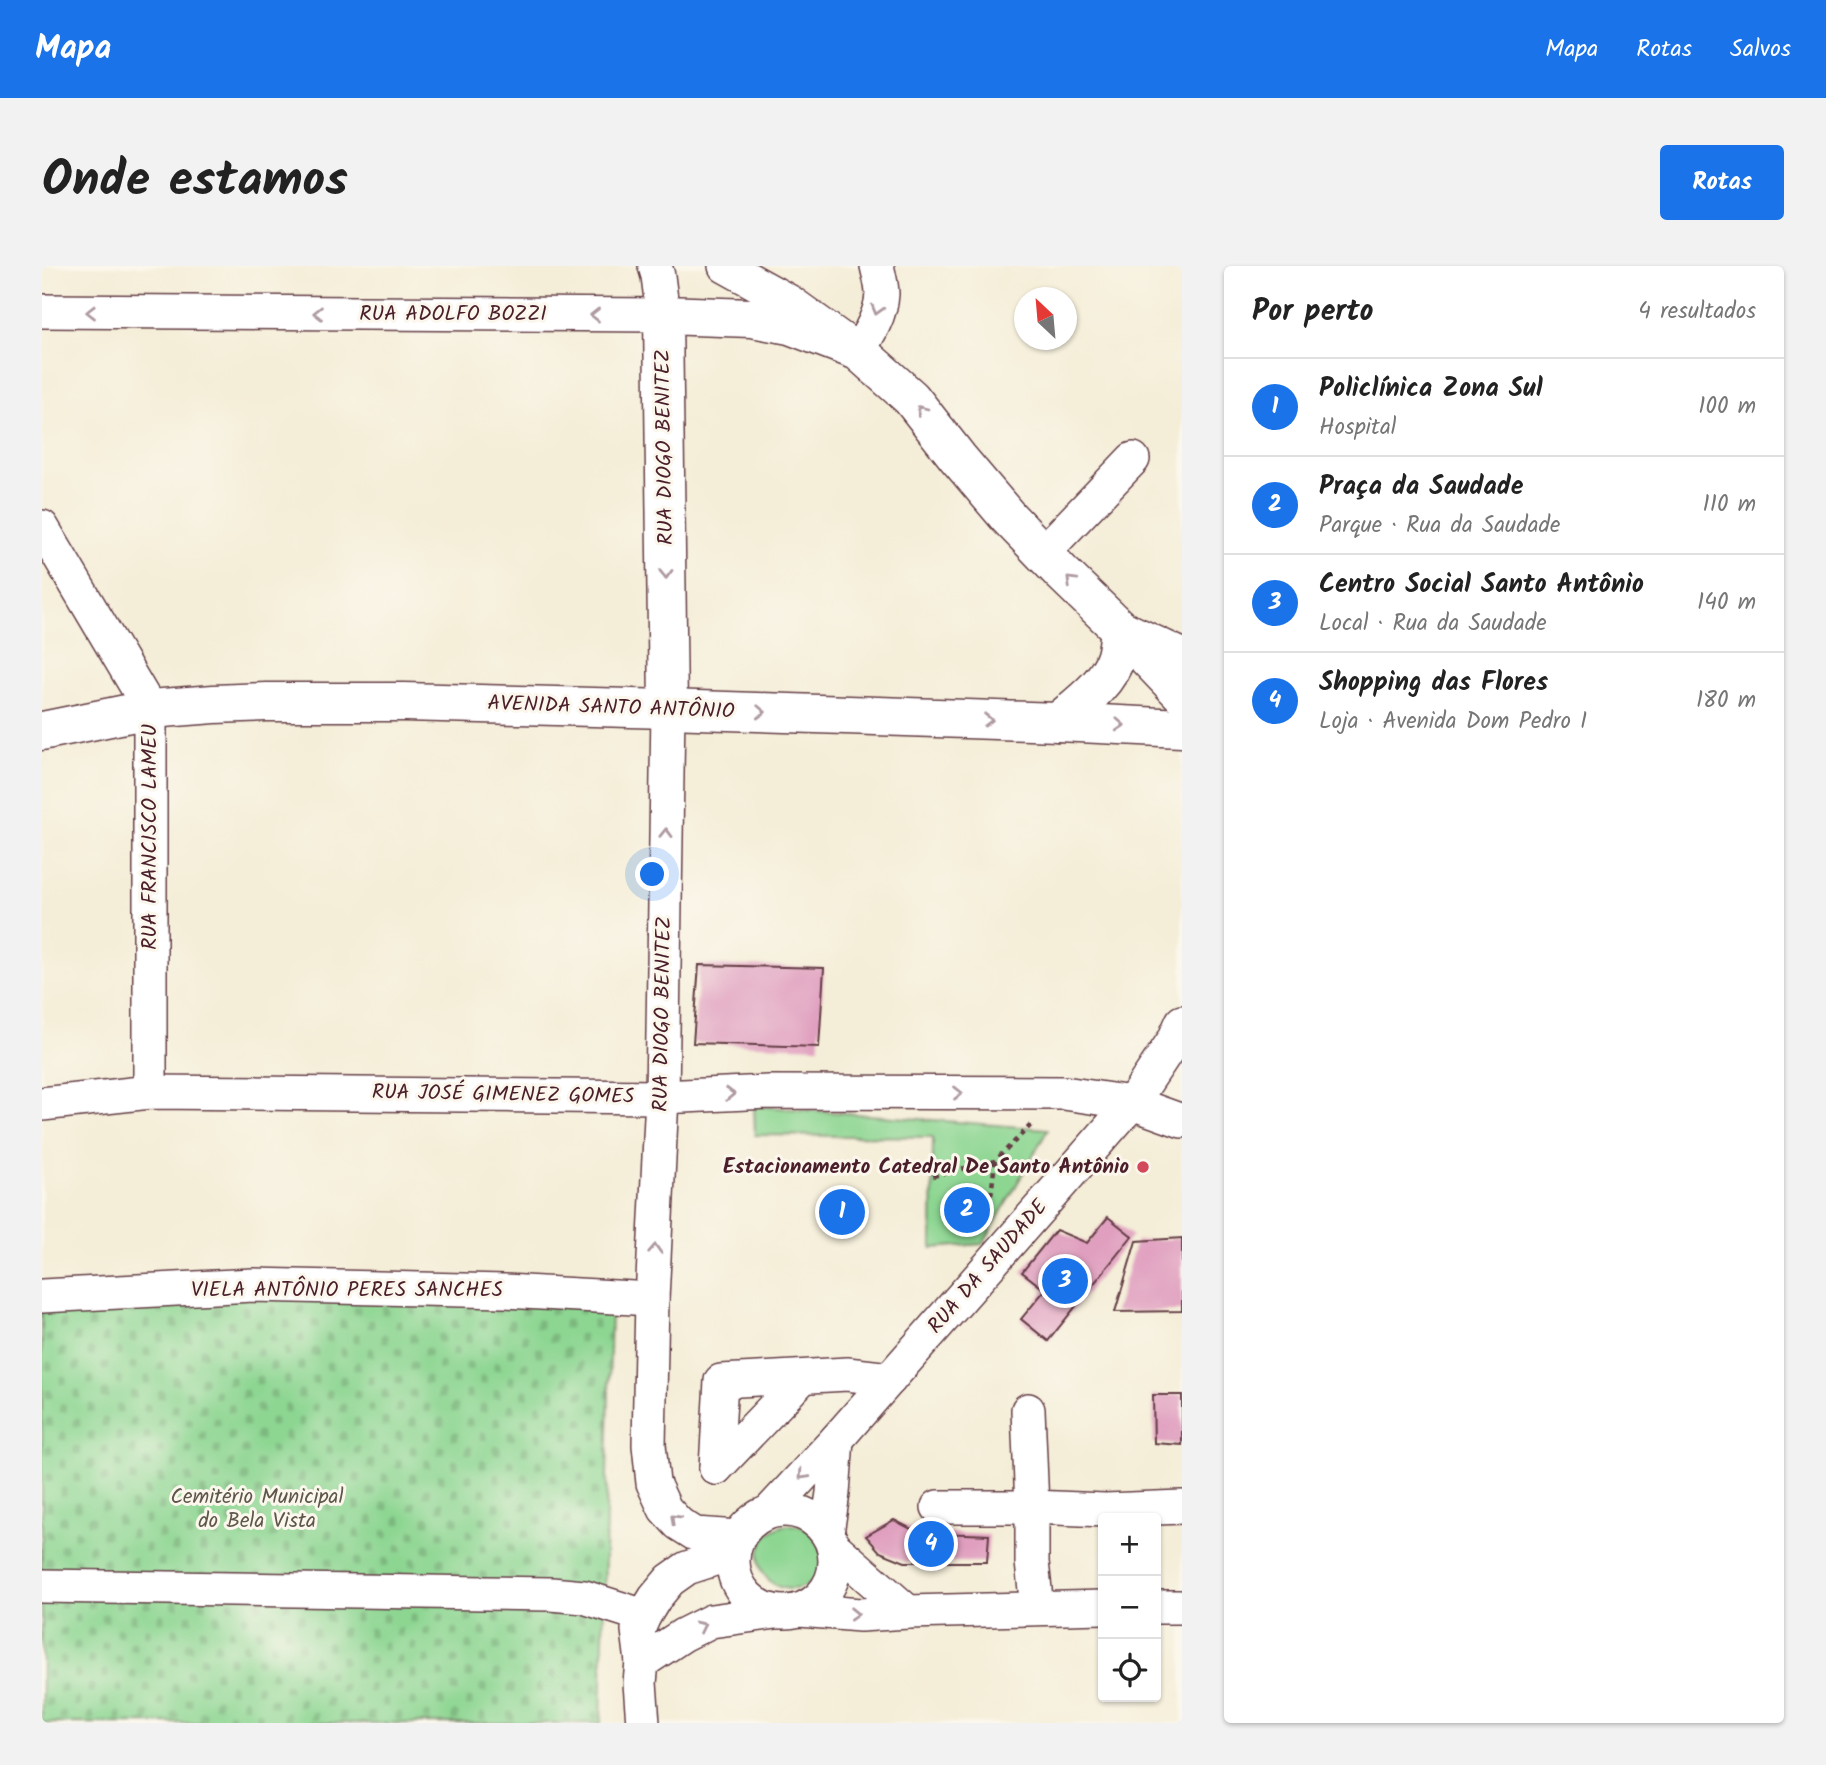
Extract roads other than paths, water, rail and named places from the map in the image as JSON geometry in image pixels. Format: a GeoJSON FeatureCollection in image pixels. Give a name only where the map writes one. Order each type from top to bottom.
{"type":"FeatureCollection","features":[{"type":"Feature","properties":{"kind":"main road","name":"RUA ADOLFO BOZZI"},"geometry":{"type":"LineString","coordinates":[[663,315],[752,318],[790,325],[858,351]]}},
{"type":"Feature","properties":{"kind":"main road","name":"RUA DIOGO BENITEZ"},"geometry":{"type":"LineString","coordinates":[[663,315],[668,709]]}},
{"type":"Feature","properties":{"kind":"main road"},"geometry":{"type":"LineString","coordinates":[[664,359],[679,344],[697,334],[752,318]]}},
{"type":"Feature","properties":{"kind":"main road"},"geometry":{"type":"LineString","coordinates":[[858,351],[911,398],[1008,517],[1182,694]]}},
{"type":"Feature","properties":{"kind":"main road"},"geometry":{"type":"LineString","coordinates":[[1120,629],[1182,658]]}},
{"type":"Feature","properties":{"kind":"main road"},"geometry":{"type":"LineString","coordinates":[[1058,722],[1103,680],[1115,658],[1120,629]]}},
{"type":"Feature","properties":{"kind":"main road","name":"AVENIDA SANTO ANTÔNIO"},"geometry":{"type":"LineString","coordinates":[[42,731],[150,709],[267,702],[404,702],[668,709],[1182,728]]}},
{"type":"Feature","properties":{"kind":"street","name":"RUA DIOGO BENITEZ"},"geometry":{"type":"LineString","coordinates":[[655,266],[663,315]]}},
{"type":"Feature","properties":{"kind":"street"},"geometry":{"type":"LineString","coordinates":[[725,266],[790,302],[858,351],[878,313],[882,293],[877,266]]}},
{"type":"Feature","properties":{"kind":"street","name":"RUA ADOLFO BOZZI"},"geometry":{"type":"LineString","coordinates":[[42,311],[663,315]]}},
{"type":"Feature","properties":{"kind":"street"},"geometry":{"type":"LineString","coordinates":[[1043,553],[1133,459]]}},
{"type":"Feature","properties":{"kind":"street","name":"RUA FRANCISCO LAMEU"},"geometry":{"type":"LineString","coordinates":[[42,527],[150,709],[150,1092]]}},
{"type":"Feature","properties":{"kind":"street","name":"RUA DIOGO BENITEZ"},"geometry":{"type":"LineString","coordinates":[[668,709],[662,1097],[652,1299],[649,1446],[653,1483],[665,1509],[679,1524],[695,1534],[736,1545]]}},
{"type":"Feature","properties":{"kind":"street","name":"RUA DA SAUDADE"},"geometry":{"type":"LineString","coordinates":[[770,1511],[837,1439],[1132,1103],[1174,1040],[1182,1022]]}},
{"type":"Feature","properties":{"kind":"street","name":"RUA JOSÉ GIMENEZ GOMES"},"geometry":{"type":"LineString","coordinates":[[42,1104],[150,1092],[662,1097],[768,1093],[1064,1093],[1132,1103],[1182,1121]]}},
{"type":"Feature","properties":{"kind":"street","name":"VIELA ANTÔNIO PERES SANCHES"},"geometry":{"type":"LineString","coordinates":[[42,1296],[253,1285],[505,1291],[652,1299]]}},
{"type":"Feature","properties":{"kind":"street"},"geometry":{"type":"LineString","coordinates":[[803,1377],[846,1374],[890,1379]]}},
{"type":"Feature","properties":{"kind":"street"},"geometry":{"type":"LineString","coordinates":[[1028,1410],[1032,1562],[1037,1608]]}},
{"type":"Feature","properties":{"kind":"street"},"geometry":{"type":"LineString","coordinates":[[642,1662],[683,1635],[711,1621],[788,1611],[812,1604],[824,1593],[832,1579],[835,1563],[830,1540],[837,1439]]}},
{"type":"Feature","properties":{"kind":"street"},"geometry":{"type":"LineString","coordinates":[[939,1507],[1105,1510],[1182,1507]]}},
{"type":"Feature","properties":{"kind":"street"},"geometry":{"type":"LineString","coordinates":[[908,1612],[830,1540],[816,1521],[802,1513],[770,1511],[755,1518],[736,1545],[732,1566],[737,1582],[746,1596],[760,1606],[788,1611],[859,1615],[1098,1607]]}},
{"type":"Feature","properties":{"kind":"street"},"geometry":{"type":"LineString","coordinates":[[643,1723],[640,1683],[642,1662],[638,1630],[644,1616],[670,1580],[687,1568],[736,1545]]}},
{"type":"Feature","properties":{"kind":"street"},"geometry":{"type":"LineString","coordinates":[[42,1586],[551,1594],[584,1597],[644,1616]]}},
{"type":"Feature","properties":{"kind":"street"},"geometry":{"type":"LineString","coordinates":[[1161,1607],[1182,1607]]}},
{"type":"Feature","properties":{"kind":"place","name":"Estacionamento Catedral De Santo Antônio"},"geometry":{"type":"Point","coordinates":[1143,1167]}},
{"type":"Feature","properties":{"kind":"place","name":"Praça da Saudade"},"geometry":{"type":"Point","coordinates":[967,1210]}},
{"type":"Feature","properties":{"kind":"place","name":"Policlínica Zona Sul"},"geometry":{"type":"Point","coordinates":[842,1212]}},
{"type":"Feature","properties":{"kind":"place","name":"Centro Social Santo Antônio"},"geometry":{"type":"Point","coordinates":[1065,1281]}},
{"type":"Feature","properties":{"kind":"place","name":"Shopping das Flores"},"geometry":{"type":"Point","coordinates":[931,1544]}},
{"type":"Feature","properties":{"kind":"park label","name":"Cemitério Municipal do Bela Vista"},"geometry":{"type":"Point","coordinates":[257,1509]}}]}
